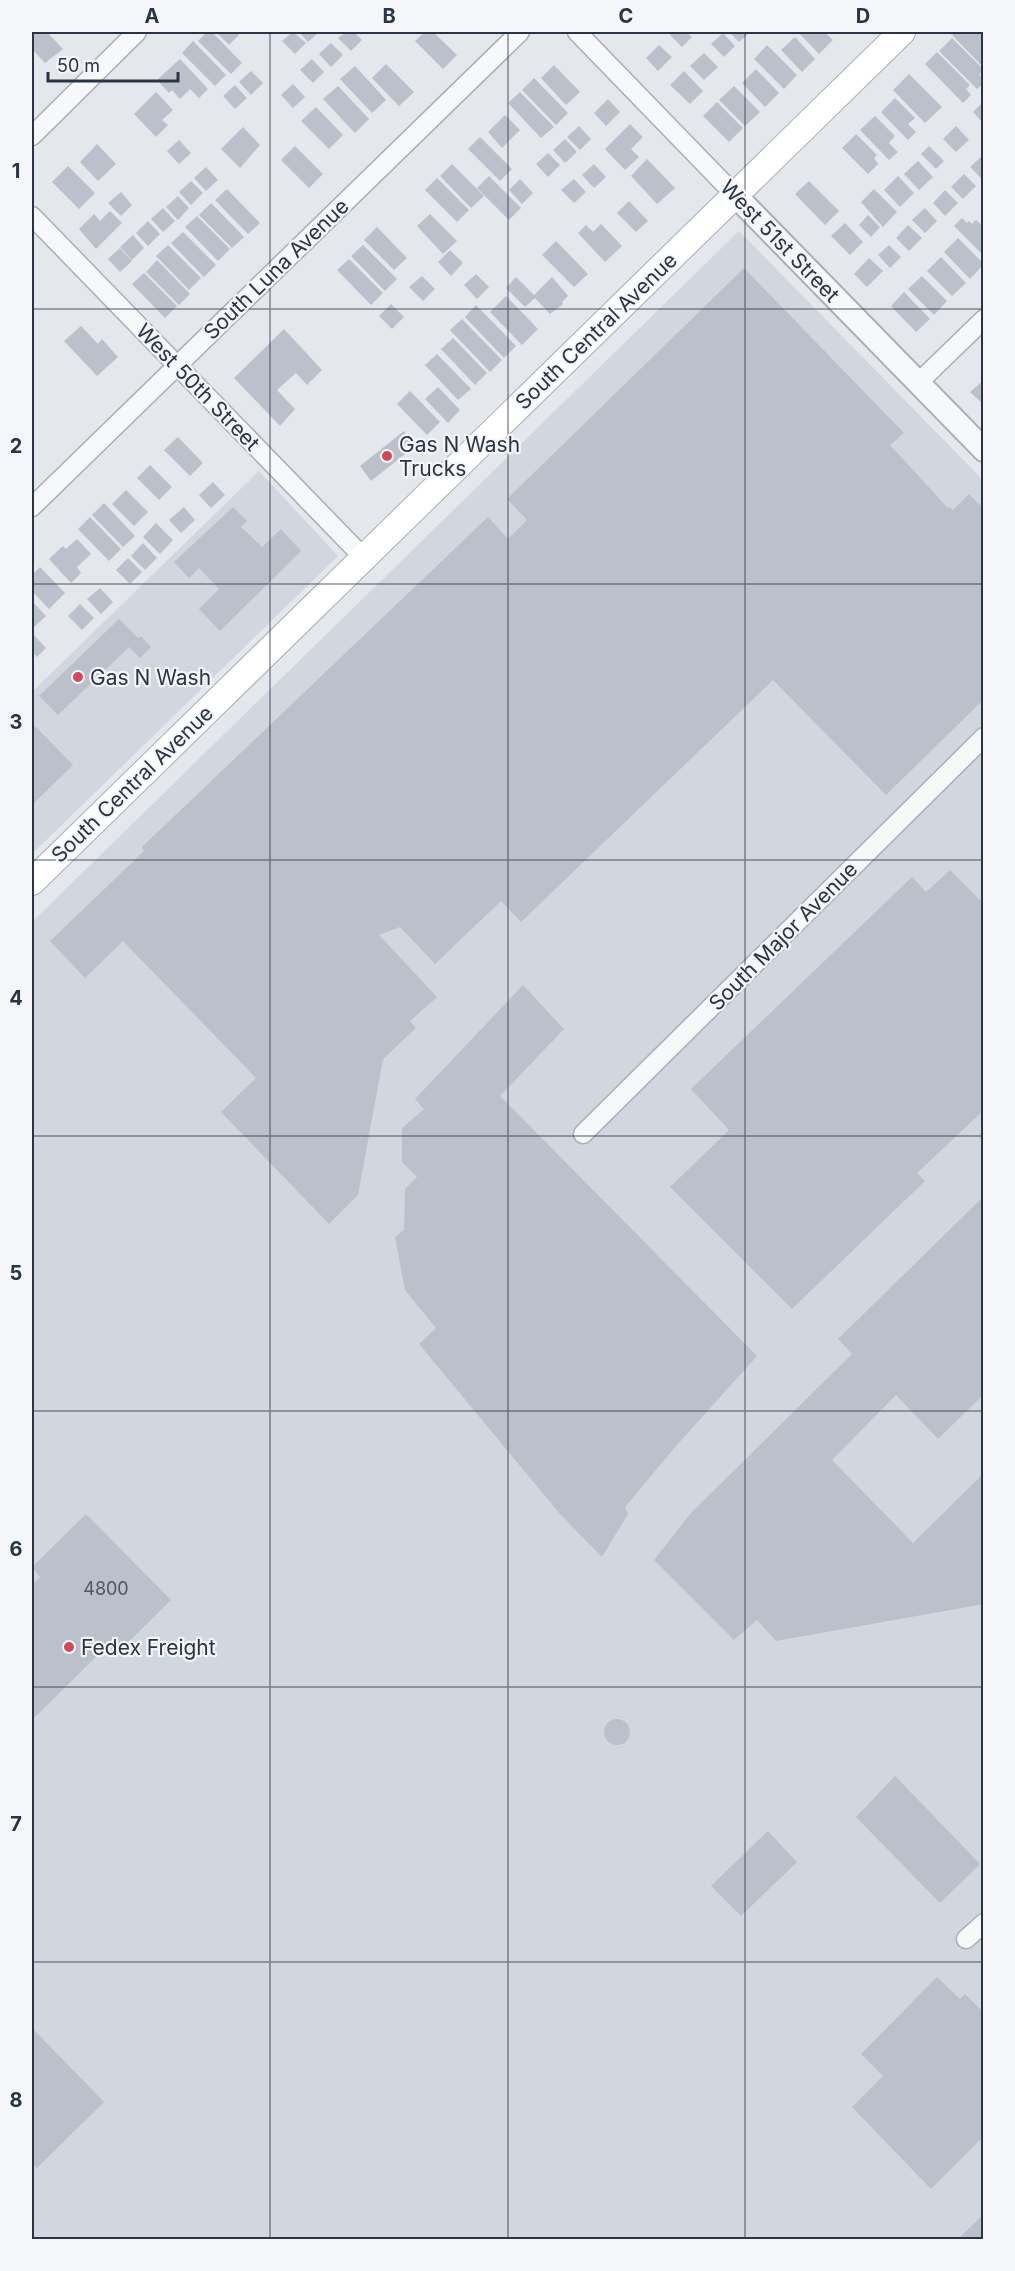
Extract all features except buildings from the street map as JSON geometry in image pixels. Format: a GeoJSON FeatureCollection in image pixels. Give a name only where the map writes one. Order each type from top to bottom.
{"type":"FeatureCollection","features":[{"type":"Feature","properties":{"kind":"main road","name":"South Central Avenue"},"geometry":{"type":"LineString","coordinates":[[32,882],[902,32]]}},
{"type":"Feature","properties":{"kind":"street"},"geometry":{"type":"LineString","coordinates":[[32,136],[137,32]]}},
{"type":"Feature","properties":{"kind":"street","name":"South Luna Avenue"},"geometry":{"type":"LineString","coordinates":[[32,507],[520,32]]}},
{"type":"Feature","properties":{"kind":"street","name":"West 51st Street"},"geometry":{"type":"LineString","coordinates":[[577,32],[984,450]]}},
{"type":"Feature","properties":{"kind":"street","name":"West 50th Street"},"geometry":{"type":"LineString","coordinates":[[32,216],[364,558]]}},
{"type":"Feature","properties":{"kind":"street"},"geometry":{"type":"LineString","coordinates":[[918,383],[984,319]]}},
{"type":"Feature","properties":{"kind":"street","name":"South Major Avenue"},"geometry":{"type":"LineString","coordinates":[[583,1134],[984,737]]}},
{"type":"Feature","properties":{"kind":"street"},"geometry":{"type":"LineString","coordinates":[[966,1939],[984,1923]]}},
{"type":"Feature","properties":{"kind":"shaded area"},"geometry":{"type":"Polygon","coordinates":[[[739,231],[983,480],[983,2239],[32,2240],[32,922],[739,231]]]}},
{"type":"Feature","properties":{"kind":"shaded area"},"geometry":{"type":"Polygon","coordinates":[[[259,471],[338,556],[32,854],[32,692],[259,471]]]}},
{"type":"Feature","properties":{"kind":"place","name":"Gas N Wash Trucks"},"geometry":{"type":"Point","coordinates":[387,456]}},
{"type":"Feature","properties":{"kind":"place","name":"Gas N Wash"},"geometry":{"type":"Point","coordinates":[78,677]}},
{"type":"Feature","properties":{"kind":"place","name":"Fedex Freight"},"geometry":{"type":"Point","coordinates":[69,1647]}}]}
